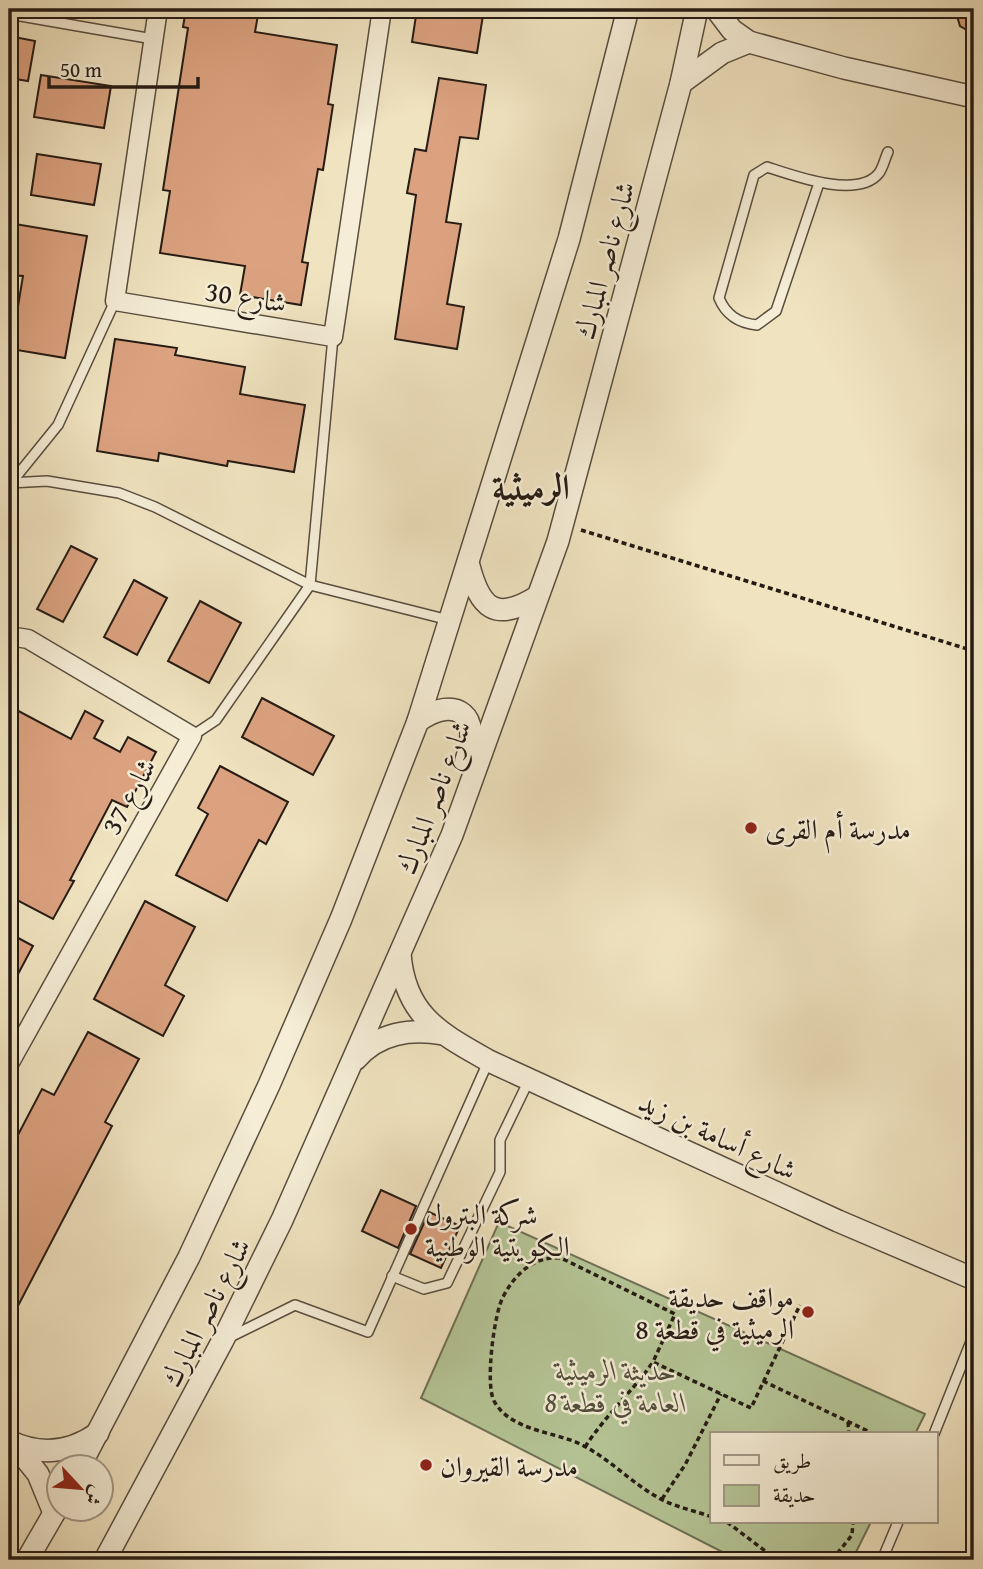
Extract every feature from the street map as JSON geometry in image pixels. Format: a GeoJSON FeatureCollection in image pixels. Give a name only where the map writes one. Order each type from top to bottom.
{"type":"FeatureCollection","features":[{"type":"Feature","properties":{"kind":"street"},"geometry":{"type":"LineString","coordinates":[[115,301],[158,9]]}},
{"type":"Feature","properties":{"kind":"street"},"geometry":{"type":"LineString","coordinates":[[333,337],[382,9]]}},
{"type":"Feature","properties":{"kind":"street","name":"شارع ناصر المبارك"},"geometry":{"type":"LineString","coordinates":[[87,1454],[188,1257],[269,1086],[341,919],[418,722],[469,566],[569,239],[628,9]]}},
{"type":"Feature","properties":{"kind":"street","name":"شارع ناصر المبارك"},"geometry":{"type":"LineString","coordinates":[[105,1560],[223,1340],[282,1220],[452,835],[562,524],[681,83],[697,9]]}},
{"type":"Feature","properties":{"kind":"street"},"geometry":{"type":"LineString","coordinates":[[716,9],[732,30],[749,42],[844,68],[974,97]]}},
{"type":"Feature","properties":{"kind":"street"},"geometry":{"type":"LineString","coordinates":[[681,83],[722,52],[749,42]]}},
{"type":"Feature","properties":{"kind":"street","name":"شارع 30"},"geometry":{"type":"LineString","coordinates":[[115,301],[333,337]]}},
{"type":"Feature","properties":{"kind":"street"},"geometry":{"type":"LineString","coordinates":[[469,566],[474,588],[491,607],[510,610],[535,598]]}},
{"type":"Feature","properties":{"kind":"street"},"geometry":{"type":"LineString","coordinates":[[9,636],[28,639],[192,736]]}},
{"type":"Feature","properties":{"kind":"street"},"geometry":{"type":"LineString","coordinates":[[418,722],[433,711],[449,709],[466,716],[472,726],[473,741],[447,815],[452,835]]}},
{"type":"Feature","properties":{"kind":"street","name":"شارع 37"},"geometry":{"type":"LineString","coordinates":[[9,1064],[192,736]]}},
{"type":"Feature","properties":{"kind":"street","name":"شارع أسامة بن زيد"},"geometry":{"type":"LineString","coordinates":[[400,954],[408,993],[423,1017],[443,1034],[489,1061],[974,1279]]}},
{"type":"Feature","properties":{"kind":"street","name":"شارع أسامة بن زيد"},"geometry":{"type":"LineString","coordinates":[[350,1066],[360,1055],[384,1038],[414,1031],[443,1034]]}},
{"type":"Feature","properties":{"kind":"street"},"geometry":{"type":"LineString","coordinates":[[10,1442],[26,1448],[57,1451],[73,1447],[100,1432]]}},
{"type":"Feature","properties":{"kind":"street"},"geometry":{"type":"LineString","coordinates":[[10,1442],[38,1474],[46,1488]]}},
{"type":"Feature","properties":{"kind":"street"},"geometry":{"type":"LineString","coordinates":[[27,1560],[48,1524]]}},
{"type":"Feature","properties":{"kind":"lane"},"geometry":{"type":"LineString","coordinates":[[9,14],[153,39]]}},
{"type":"Feature","properties":{"kind":"lane"},"geometry":{"type":"LineString","coordinates":[[819,183],[776,311],[757,325],[744,323],[730,315],[719,298],[754,175],[767,167],[819,183],[863,182],[879,174],[888,152]]}},
{"type":"Feature","properties":{"kind":"lane"},"geometry":{"type":"LineString","coordinates":[[10,483],[58,425],[115,301]]}},
{"type":"Feature","properties":{"kind":"lane"},"geometry":{"type":"LineString","coordinates":[[192,736],[216,720],[310,585],[333,337]]}},
{"type":"Feature","properties":{"kind":"lane"},"geometry":{"type":"LineString","coordinates":[[10,483],[47,481],[137,499],[310,585],[450,621]]}},
{"type":"Feature","properties":{"kind":"lane"},"geometry":{"type":"LineString","coordinates":[[223,1340],[295,1305],[368,1332],[489,1061]]}},
{"type":"Feature","properties":{"kind":"lane"},"geometry":{"type":"LineString","coordinates":[[392,1276],[424,1289],[447,1283],[500,1172],[500,1140],[529,1080]]}},
{"type":"Feature","properties":{"kind":"lane"},"geometry":{"type":"LineString","coordinates":[[935,1432],[974,1334]]}},
{"type":"Feature","properties":{"kind":"lane"},"geometry":{"type":"LineString","coordinates":[[882,1560],[897,1524]]}},
{"type":"Feature","properties":{"kind":"path"},"geometry":{"type":"LineString","coordinates":[[562,524],[974,651]]}},
{"type":"Feature","properties":{"kind":"path"},"geometry":{"type":"LineString","coordinates":[[585,1447],[597,1428],[633,1391],[653,1362],[675,1314],[561,1258],[549,1257],[521,1271],[499,1304],[489,1381],[493,1400],[516,1423],[585,1447],[607,1459],[662,1500],[710,1516]]}},
{"type":"Feature","properties":{"kind":"path"},"geometry":{"type":"LineString","coordinates":[[653,1362],[751,1408],[800,1305]]}},
{"type":"Feature","properties":{"kind":"path"},"geometry":{"type":"LineString","coordinates":[[763,1381],[870,1432]]}},
{"type":"Feature","properties":{"kind":"path"},"geometry":{"type":"LineString","coordinates":[[662,1500],[685,1465],[721,1394]]}},
{"type":"Feature","properties":{"kind":"path"},"geometry":{"type":"LineString","coordinates":[[848,1422],[849,1432]]}},
{"type":"Feature","properties":{"kind":"path"},"geometry":{"type":"LineString","coordinates":[[729,1524],[777,1560]]}},
{"type":"Feature","properties":{"kind":"path"},"geometry":{"type":"LineString","coordinates":[[832,1560],[852,1535],[853,1524]]}},
{"type":"Feature","properties":{"kind":"green space","name":"حديثة الرميثية العامة في قطعة 8"},"geometry":{"type":"Polygon","coordinates":[[[499,1222],[925,1414],[916,1432],[710,1432],[710,1524],[870,1524],[852,1560],[738,1560],[421,1398],[499,1222]]]}},
{"type":"Feature","properties":{"kind":"building"},"geometry":{"type":"Polygon","coordinates":[[[186,9],[259,9],[255,32],[337,45],[328,104],[333,105],[323,170],[318,169],[302,262],[308,263],[301,305],[240,295],[245,266],[160,253],[170,191],[163,190],[188,28],[183,27],[186,9]]]}},
{"type":"Feature","properties":{"kind":"building"},"geometry":{"type":"Polygon","coordinates":[[[417,9],[484,9],[477,53],[412,42],[417,9]]]}},
{"type":"Feature","properties":{"kind":"building"},"geometry":{"type":"Polygon","coordinates":[[[955,9],[974,9],[974,27],[965,29],[960,26],[955,9]]]}},
{"type":"Feature","properties":{"kind":"building"},"geometry":{"type":"Polygon","coordinates":[[[9,36],[35,41],[28,81],[9,78],[9,36]]]}},
{"type":"Feature","properties":{"kind":"building"},"geometry":{"type":"Polygon","coordinates":[[[41,75],[111,86],[104,128],[34,117],[41,75]]]}},
{"type":"Feature","properties":{"kind":"building"},"geometry":{"type":"Polygon","coordinates":[[[439,78],[486,85],[478,139],[460,137],[446,222],[461,224],[447,304],[464,307],[457,349],[395,339],[416,195],[407,193],[415,149],[426,151],[439,78]]]}},
{"type":"Feature","properties":{"kind":"building"},"geometry":{"type":"Polygon","coordinates":[[[37,154],[101,164],[94,205],[31,195],[37,154]]]}},
{"type":"Feature","properties":{"kind":"building"},"geometry":{"type":"Polygon","coordinates":[[[9,223],[87,236],[65,358],[11,349],[23,276],[9,275],[9,223]]]}},
{"type":"Feature","properties":{"kind":"building"},"geometry":{"type":"Polygon","coordinates":[[[115,339],[177,348],[175,355],[245,367],[240,394],[305,405],[294,472],[228,461],[227,466],[159,453],[158,461],[97,451],[115,339]]]}},
{"type":"Feature","properties":{"kind":"building"},"geometry":{"type":"Polygon","coordinates":[[[71,546],[97,559],[63,622],[37,609],[71,546]]]}},
{"type":"Feature","properties":{"kind":"building"},"geometry":{"type":"Polygon","coordinates":[[[134,580],[167,598],[137,655],[104,637],[134,580]]]}},
{"type":"Feature","properties":{"kind":"building"},"geometry":{"type":"Polygon","coordinates":[[[200,601],[241,623],[209,683],[168,661],[200,601]]]}},
{"type":"Feature","properties":{"kind":"building"},"geometry":{"type":"Polygon","coordinates":[[[262,698],[334,736],[313,775],[242,737],[262,698]]]}},
{"type":"Feature","properties":{"kind":"building"},"geometry":{"type":"Polygon","coordinates":[[[9,706],[71,739],[85,711],[103,721],[94,738],[120,752],[128,737],[156,752],[127,807],[112,800],[53,919],[9,896],[9,706]]]}},
{"type":"Feature","properties":{"kind":"building"},"geometry":{"type":"Polygon","coordinates":[[[220,766],[288,802],[266,844],[259,840],[227,901],[176,875],[208,814],[198,808],[220,766]]]}},
{"type":"Feature","properties":{"kind":"building"},"geometry":{"type":"Polygon","coordinates":[[[145,901],[195,927],[165,985],[184,996],[163,1036],[94,999],[145,901]]]}},
{"type":"Feature","properties":{"kind":"building"},"geometry":{"type":"Polygon","coordinates":[[[9,933],[33,946],[9,991],[9,933]]]}},
{"type":"Feature","properties":{"kind":"building"},"geometry":{"type":"Polygon","coordinates":[[[88,1032],[139,1059],[105,1122],[112,1126],[9,1323],[9,1152],[42,1089],[54,1095],[88,1032]]]}},
{"type":"Feature","properties":{"kind":"building"},"geometry":{"type":"Polygon","coordinates":[[[381,1190],[416,1206],[398,1248],[362,1231],[381,1190]]]}},
{"type":"Feature","properties":{"kind":"building"},"geometry":{"type":"Polygon","coordinates":[[[429,1212],[460,1226],[441,1268],[410,1254],[429,1212]]]}},
{"type":"Feature","properties":{"kind":"place","name":"مدرسة أم القرى"},"geometry":{"type":"Point","coordinates":[751,828]}},
{"type":"Feature","properties":{"kind":"place","name":"شركة البترول الكويتية الوطنية"},"geometry":{"type":"Point","coordinates":[411,1229]}},
{"type":"Feature","properties":{"kind":"place","name":"مواقف حديقة الرميثية في قطعة 8"},"geometry":{"type":"Point","coordinates":[808,1312]}},
{"type":"Feature","properties":{"kind":"place","name":"مدرسة القيروان"},"geometry":{"type":"Point","coordinates":[426,1465]}},
{"type":"Feature","properties":{"kind":"district","name":"الرميثية"},"geometry":{"type":"Point","coordinates":[531,486]}}]}
